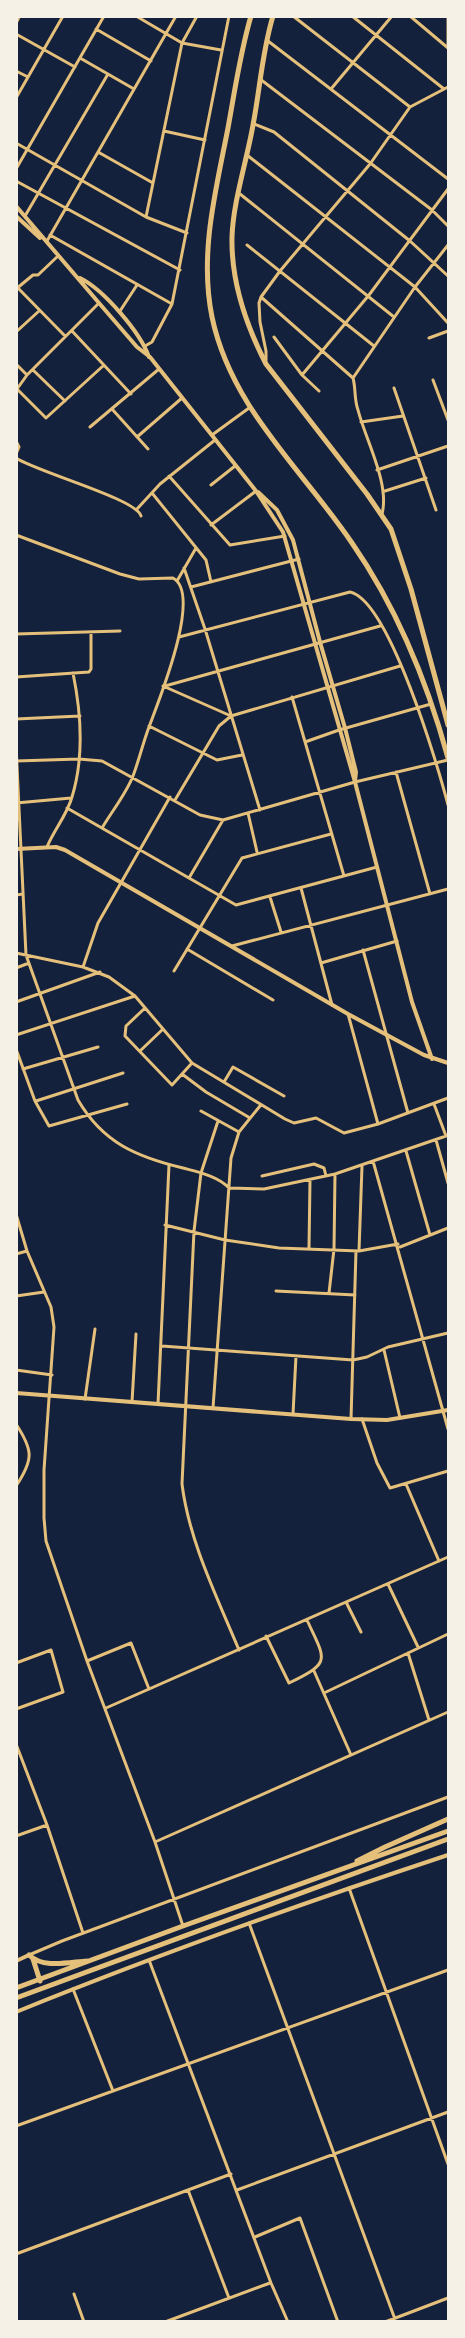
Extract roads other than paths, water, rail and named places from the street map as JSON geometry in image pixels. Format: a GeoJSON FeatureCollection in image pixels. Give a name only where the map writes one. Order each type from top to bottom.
{"type":"FeatureCollection","features":[{"type":"Feature","properties":{"kind":"highway"},"geometry":{"type":"LineString","coordinates":[[251,16],[213,202],[207,258],[210,301],[216,332],[231,373],[249,408],[335,519],[366,564],[409,644],[433,704],[448,759]]}},
{"type":"Feature","properties":{"kind":"highway"},"geometry":{"type":"LineString","coordinates":[[273,16],[232,234],[234,272],[241,304],[266,364],[382,514],[396,540],[448,725]]}},
{"type":"Feature","properties":{"kind":"highway"},"geometry":{"type":"LineString","coordinates":[[345,1868],[385,1847],[448,1820]]}},
{"type":"Feature","properties":{"kind":"highway"},"geometry":{"type":"LineString","coordinates":[[16,1988],[448,1831]]}},
{"type":"Feature","properties":{"kind":"highway"},"geometry":{"type":"LineString","coordinates":[[16,1998],[448,1839]]}},
{"type":"Feature","properties":{"kind":"highway"},"geometry":{"type":"LineString","coordinates":[[31,1957],[43,1988]]}},
{"type":"Feature","properties":{"kind":"highway"},"geometry":{"type":"LineString","coordinates":[[31,1957],[45,1963],[95,1960]]}},
{"type":"Feature","properties":{"kind":"street"},"geometry":{"type":"LineString","coordinates":[[16,22],[20,16]]}},
{"type":"Feature","properties":{"kind":"street"},"geometry":{"type":"LineString","coordinates":[[16,98],[63,16]]}},
{"type":"Feature","properties":{"kind":"street"},"geometry":{"type":"LineString","coordinates":[[16,169],[104,16]]}},
{"type":"Feature","properties":{"kind":"street"},"geometry":{"type":"LineString","coordinates":[[136,16],[182,43],[221,50]]}},
{"type":"Feature","properties":{"kind":"street"},"geometry":{"type":"LineString","coordinates":[[46,243],[176,16]]}},
{"type":"Feature","properties":{"kind":"street"},"geometry":{"type":"LineString","coordinates":[[146,217],[182,43],[196,16]]}},
{"type":"Feature","properties":{"kind":"street"},"geometry":{"type":"LineString","coordinates":[[145,346],[152,342],[172,304],[188,233],[228,16]]}},
{"type":"Feature","properties":{"kind":"street"},"geometry":{"type":"LineString","coordinates":[[293,16],[410,107]]}},
{"type":"Feature","properties":{"kind":"street"},"geometry":{"type":"LineString","coordinates":[[352,16],[444,89]]}},
{"type":"Feature","properties":{"kind":"street"},"geometry":{"type":"LineString","coordinates":[[331,89],[392,16]]}},
{"type":"Feature","properties":{"kind":"street"},"geometry":{"type":"LineString","coordinates":[[448,16],[448,48]]}},
{"type":"Feature","properties":{"kind":"street"},"geometry":{"type":"LineString","coordinates":[[411,17],[448,48]]}},
{"type":"Feature","properties":{"kind":"street"},"geometry":{"type":"LineString","coordinates":[[96,29],[151,61]]}},
{"type":"Feature","properties":{"kind":"street"},"geometry":{"type":"LineString","coordinates":[[16,34],[75,67]]}},
{"type":"Feature","properties":{"kind":"street"},"geometry":{"type":"LineString","coordinates":[[267,40],[448,179]]}},
{"type":"Feature","properties":{"kind":"street"},"geometry":{"type":"LineString","coordinates":[[80,58],[134,89]]}},
{"type":"Feature","properties":{"kind":"street"},"geometry":{"type":"LineString","coordinates":[[16,70],[29,77]]}},
{"type":"Feature","properties":{"kind":"street"},"geometry":{"type":"LineString","coordinates":[[25,216],[108,74]]}},
{"type":"Feature","properties":{"kind":"street"},"geometry":{"type":"LineString","coordinates":[[260,79],[432,210],[448,226]]}},
{"type":"Feature","properties":{"kind":"street"},"geometry":{"type":"LineString","coordinates":[[266,364],[259,310],[261,297],[370,164],[410,107],[448,87]]}},
{"type":"Feature","properties":{"kind":"street"},"geometry":{"type":"LineString","coordinates":[[254,124],[274,132],[410,241],[448,276]]}},
{"type":"Feature","properties":{"kind":"street"},"geometry":{"type":"LineString","coordinates":[[164,131],[205,140]]}},
{"type":"Feature","properties":{"kind":"street"},"geometry":{"type":"LineString","coordinates":[[16,143],[146,217],[188,233]]}},
{"type":"Feature","properties":{"kind":"street"},"geometry":{"type":"LineString","coordinates":[[98,152],[153,183]]}},
{"type":"Feature","properties":{"kind":"street"},"geometry":{"type":"LineString","coordinates":[[247,155],[415,287],[448,323]]}},
{"type":"Feature","properties":{"kind":"street"},"geometry":{"type":"LineString","coordinates":[[16,181],[180,270]]}},
{"type":"Feature","properties":{"kind":"street"},"geometry":{"type":"LineString","coordinates":[[302,375],[369,295],[448,189]]}},
{"type":"Feature","properties":{"kind":"street"},"geometry":{"type":"LineString","coordinates":[[240,194],[394,316]]}},
{"type":"Feature","properties":{"kind":"street"},"geometry":{"type":"LineString","coordinates":[[16,206],[46,243]]}},
{"type":"Feature","properties":{"kind":"street"},"geometry":{"type":"LineString","coordinates":[[16,216],[58,255],[137,347],[150,357]]}},
{"type":"Feature","properties":{"kind":"street"},"geometry":{"type":"LineString","coordinates":[[50,235],[172,304]]}},
{"type":"Feature","properties":{"kind":"street"},"geometry":{"type":"LineString","coordinates":[[247,245],[374,346]]}},
{"type":"Feature","properties":{"kind":"street"},"geometry":{"type":"LineString","coordinates":[[382,514],[384,492],[354,397],[353,378],[394,316],[448,245]]}},
{"type":"Feature","properties":{"kind":"street"},"geometry":{"type":"LineString","coordinates":[[58,255],[38,275],[33,275],[17,288],[66,337]]}},
{"type":"Feature","properties":{"kind":"street"},"geometry":{"type":"LineString","coordinates":[[77,276],[88,282],[119,313],[145,346],[159,369],[256,491],[279,523],[285,536],[326,687],[355,782],[412,1002],[432,1059]]}},
{"type":"Feature","properties":{"kind":"street"},"geometry":{"type":"LineString","coordinates":[[119,313],[137,285]]}},
{"type":"Feature","properties":{"kind":"street"},"geometry":{"type":"LineString","coordinates":[[261,297],[323,349],[353,378]]}},
{"type":"Feature","properties":{"kind":"street"},"geometry":{"type":"LineString","coordinates":[[99,303],[27,375],[17,389],[46,418],[104,365]]}},
{"type":"Feature","properties":{"kind":"street"},"geometry":{"type":"LineString","coordinates":[[16,332],[40,310]]}},
{"type":"Feature","properties":{"kind":"street"},"geometry":{"type":"LineString","coordinates":[[72,331],[130,394]]}},
{"type":"Feature","properties":{"kind":"street"},"geometry":{"type":"LineString","coordinates":[[429,338],[448,331]]}},
{"type":"Feature","properties":{"kind":"street"},"geometry":{"type":"LineString","coordinates":[[274,337],[302,375],[318,390]]}},
{"type":"Feature","properties":{"kind":"street"},"geometry":{"type":"LineString","coordinates":[[16,364],[27,375]]}},
{"type":"Feature","properties":{"kind":"street"},"geometry":{"type":"LineString","coordinates":[[90,427],[159,369]]}},
{"type":"Feature","properties":{"kind":"street"},"geometry":{"type":"LineString","coordinates":[[33,370],[65,401]]}},
{"type":"Feature","properties":{"kind":"street"},"geometry":{"type":"LineString","coordinates":[[433,380],[448,420]]}},
{"type":"Feature","properties":{"kind":"street"},"geometry":{"type":"LineString","coordinates":[[394,388],[436,510]]}},
{"type":"Feature","properties":{"kind":"street"},"geometry":{"type":"LineString","coordinates":[[137,437],[182,398]]}},
{"type":"Feature","properties":{"kind":"street"},"geometry":{"type":"LineString","coordinates":[[212,435],[249,408]]}},
{"type":"Feature","properties":{"kind":"street"},"geometry":{"type":"LineString","coordinates":[[112,409],[148,449]]}},
{"type":"Feature","properties":{"kind":"street"},"geometry":{"type":"LineString","coordinates":[[362,422],[403,416]]}},
{"type":"Feature","properties":{"kind":"street"},"geometry":{"type":"LineString","coordinates":[[137,509],[169,476],[215,440]]}},
{"type":"Feature","properties":{"kind":"street"},"geometry":{"type":"LineString","coordinates":[[16,441],[19,447],[16,456],[137,509],[141,516]]}},
{"type":"Feature","properties":{"kind":"street"},"geometry":{"type":"LineString","coordinates":[[377,470],[448,446]]}},
{"type":"Feature","properties":{"kind":"street"},"geometry":{"type":"LineString","coordinates":[[211,485],[236,465]]}},
{"type":"Feature","properties":{"kind":"street"},"geometry":{"type":"LineString","coordinates":[[169,476],[230,545],[285,536]]}},
{"type":"Feature","properties":{"kind":"street"},"geometry":{"type":"LineString","coordinates":[[384,492],[426,478]]}},
{"type":"Feature","properties":{"kind":"street"},"geometry":{"type":"LineString","coordinates":[[211,525],[256,491]]}},
{"type":"Feature","properties":{"kind":"street"},"geometry":{"type":"LineString","coordinates":[[256,491],[272,504],[292,536],[345,728],[356,772],[355,782]]}},
{"type":"Feature","properties":{"kind":"street"},"geometry":{"type":"LineString","coordinates":[[152,493],[206,560],[211,582]]}},
{"type":"Feature","properties":{"kind":"street"},"geometry":{"type":"LineString","coordinates":[[16,535],[120,574],[139,579],[173,578],[182,589],[179,637],[133,776],[102,828]]}},
{"type":"Feature","properties":{"kind":"street"},"geometry":{"type":"LineString","coordinates":[[177,581],[196,548]]}},
{"type":"Feature","properties":{"kind":"street"},"geometry":{"type":"LineString","coordinates":[[191,587],[299,559]]}},
{"type":"Feature","properties":{"kind":"street"},"geometry":{"type":"LineString","coordinates":[[184,568],[206,629],[260,810]]}},
{"type":"Feature","properties":{"kind":"street"},"geometry":{"type":"LineString","coordinates":[[179,637],[304,603],[350,592],[356,593],[380,626],[419,706],[448,805]]}},
{"type":"Feature","properties":{"kind":"street"},"geometry":{"type":"LineString","coordinates":[[163,686],[380,626]]}},
{"type":"Feature","properties":{"kind":"street"},"geometry":{"type":"LineString","coordinates":[[16,634],[120,631]]}},
{"type":"Feature","properties":{"kind":"street"},"geometry":{"type":"LineString","coordinates":[[16,677],[90,671],[91,632]]}},
{"type":"Feature","properties":{"kind":"street"},"geometry":{"type":"LineString","coordinates":[[175,800],[219,726],[231,716],[401,666]]}},
{"type":"Feature","properties":{"kind":"street"},"geometry":{"type":"LineString","coordinates":[[46,847],[72,798],[79,759],[80,716],[73,673]]}},
{"type":"Feature","properties":{"kind":"street"},"geometry":{"type":"LineString","coordinates":[[163,686],[231,716]]}},
{"type":"Feature","properties":{"kind":"street"},"geometry":{"type":"LineString","coordinates":[[292,697],[344,876]]}},
{"type":"Feature","properties":{"kind":"street"},"geometry":{"type":"LineString","coordinates":[[305,742],[419,706],[433,704]]}},
{"type":"Feature","properties":{"kind":"street"},"geometry":{"type":"LineString","coordinates":[[16,719],[80,716]]}},
{"type":"Feature","properties":{"kind":"street"},"geometry":{"type":"LineString","coordinates":[[149,726],[202,754],[223,760],[242,755]]}},
{"type":"Feature","properties":{"kind":"street"},"geometry":{"type":"LineString","coordinates":[[16,745],[19,849],[26,955],[74,1088],[88,1117],[124,1149],[169,1165],[201,1173],[225,1183],[229,1188],[264,1189],[335,1174],[447,1136],[434,1104]]}},
{"type":"Feature","properties":{"kind":"street"},"geometry":{"type":"LineString","coordinates":[[17,761],[79,759],[102,761],[133,776],[200,815],[224,820],[355,782],[448,759]]}},
{"type":"Feature","properties":{"kind":"street"},"geometry":{"type":"LineString","coordinates":[[396,772],[430,894]]}},
{"type":"Feature","properties":{"kind":"street"},"geometry":{"type":"LineString","coordinates":[[83,967],[98,923],[170,797]]}},
{"type":"Feature","properties":{"kind":"street"},"geometry":{"type":"LineString","coordinates":[[18,803],[72,798]]}},
{"type":"Feature","properties":{"kind":"street"},"geometry":{"type":"LineString","coordinates":[[67,808],[236,905],[377,867]]}},
{"type":"Feature","properties":{"kind":"street"},"geometry":{"type":"LineString","coordinates":[[248,813],[257,853]]}},
{"type":"Feature","properties":{"kind":"street"},"geometry":{"type":"LineString","coordinates":[[189,878],[224,820]]}},
{"type":"Feature","properties":{"kind":"street"},"geometry":{"type":"LineString","coordinates":[[174,971],[242,858],[331,834]]}},
{"type":"Feature","properties":{"kind":"street"},"geometry":{"type":"LineString","coordinates":[[19,849],[46,847],[65,850],[348,1014],[432,1059],[448,1063]]}},
{"type":"Feature","properties":{"kind":"street"},"geometry":{"type":"LineString","coordinates":[[302,888],[333,1005]]}},
{"type":"Feature","properties":{"kind":"street"},"geometry":{"type":"LineString","coordinates":[[232,946],[448,889]]}},
{"type":"Feature","properties":{"kind":"street"},"geometry":{"type":"LineString","coordinates":[[16,895],[23,894]]}},
{"type":"Feature","properties":{"kind":"street"},"geometry":{"type":"LineString","coordinates":[[270,897],[281,932]]}},
{"type":"Feature","properties":{"kind":"street"},"geometry":{"type":"LineString","coordinates":[[321,963],[397,941]]}},
{"type":"Feature","properties":{"kind":"street"},"geometry":{"type":"LineString","coordinates":[[187,949],[273,999]]}},
{"type":"Feature","properties":{"kind":"street"},"geometry":{"type":"LineString","coordinates":[[363,950],[408,1114]]}},
{"type":"Feature","properties":{"kind":"street"},"geometry":{"type":"LineString","coordinates":[[16,953],[100,972],[135,996],[192,1063],[261,1106],[294,1122],[316,1118],[344,1133],[408,1114],[448,1098]]}},
{"type":"Feature","properties":{"kind":"street"},"geometry":{"type":"LineString","coordinates":[[16,968],[29,963]]}},
{"type":"Feature","properties":{"kind":"street"},"geometry":{"type":"LineString","coordinates":[[16,1002],[100,972]]}},
{"type":"Feature","properties":{"kind":"street"},"geometry":{"type":"LineString","coordinates":[[16,1035],[135,996]]}},
{"type":"Feature","properties":{"kind":"street"},"geometry":{"type":"LineString","coordinates":[[145,1008],[126,1026],[123,1032],[172,1085],[192,1063]]}},
{"type":"Feature","properties":{"kind":"street"},"geometry":{"type":"LineString","coordinates":[[348,1014],[378,1124]]}},
{"type":"Feature","properties":{"kind":"street"},"geometry":{"type":"LineString","coordinates":[[140,1051],[162,1030]]}},
{"type":"Feature","properties":{"kind":"street"},"geometry":{"type":"LineString","coordinates":[[23,1069],[98,1047]]}},
{"type":"Feature","properties":{"kind":"street"},"geometry":{"type":"LineString","coordinates":[[16,1049],[35,1101],[49,1126],[88,1117],[127,1104]]}},
{"type":"Feature","properties":{"kind":"street"},"geometry":{"type":"LineString","coordinates":[[223,1082],[233,1067],[284,1095]]}},
{"type":"Feature","properties":{"kind":"street"},"geometry":{"type":"LineString","coordinates":[[35,1101],[123,1073]]}},
{"type":"Feature","properties":{"kind":"street"},"geometry":{"type":"LineString","coordinates":[[182,1074],[206,1092],[250,1118]]}},
{"type":"Feature","properties":{"kind":"street"},"geometry":{"type":"LineString","coordinates":[[213,1408],[231,1158],[238,1132],[261,1106]]}},
{"type":"Feature","properties":{"kind":"street"},"geometry":{"type":"LineString","coordinates":[[201,1111],[238,1132]]}},
{"type":"Feature","properties":{"kind":"street"},"geometry":{"type":"LineString","coordinates":[[218,1121],[201,1173],[194,1231],[190,1348],[182,1468],[185,1508],[239,1650]]}},
{"type":"Feature","properties":{"kind":"street"},"geometry":{"type":"LineString","coordinates":[[436,1140],[448,1183]]}},
{"type":"Feature","properties":{"kind":"street"},"geometry":{"type":"LineString","coordinates":[[406,1150],[430,1235]]}},
{"type":"Feature","properties":{"kind":"street"},"geometry":{"type":"LineString","coordinates":[[373,1161],[446,1410],[448,1429]]}},
{"type":"Feature","properties":{"kind":"street"},"geometry":{"type":"LineString","coordinates":[[262,1176],[314,1164],[324,1168],[326,1176]]}},
{"type":"Feature","properties":{"kind":"street"},"geometry":{"type":"LineString","coordinates":[[158,1404],[169,1165]]}},
{"type":"Feature","properties":{"kind":"street"},"geometry":{"type":"LineString","coordinates":[[351,1419],[362,1166]]}},
{"type":"Feature","properties":{"kind":"street"},"geometry":{"type":"LineString","coordinates":[[329,1293],[334,1249],[335,1174]]}},
{"type":"Feature","properties":{"kind":"street"},"geometry":{"type":"LineString","coordinates":[[309,1248],[310,1180]]}},
{"type":"Feature","properties":{"kind":"street"},"geometry":{"type":"LineString","coordinates":[[16,1214],[27,1251],[51,1307],[54,1328],[44,1499],[46,1541],[183,1926]]}},
{"type":"Feature","properties":{"kind":"street"},"geometry":{"type":"LineString","coordinates":[[165,1225],[225,1240],[279,1248],[358,1251],[399,1246],[448,1228]]}},
{"type":"Feature","properties":{"kind":"street"},"geometry":{"type":"LineString","coordinates":[[16,1254],[27,1251]]}},
{"type":"Feature","properties":{"kind":"street"},"geometry":{"type":"LineString","coordinates":[[276,1291],[355,1295]]}},
{"type":"Feature","properties":{"kind":"street"},"geometry":{"type":"LineString","coordinates":[[16,1296],[44,1292]]}},
{"type":"Feature","properties":{"kind":"street"},"geometry":{"type":"LineString","coordinates":[[86,1399],[95,1329]]}},
{"type":"Feature","properties":{"kind":"street"},"geometry":{"type":"LineString","coordinates":[[162,1346],[353,1360],[367,1357],[384,1349],[448,1333]]}},
{"type":"Feature","properties":{"kind":"street"},"geometry":{"type":"LineString","coordinates":[[132,1402],[136,1334]]}},
{"type":"Feature","properties":{"kind":"street"},"geometry":{"type":"LineString","coordinates":[[384,1349],[400,1418]]}},
{"type":"Feature","properties":{"kind":"street"},"geometry":{"type":"LineString","coordinates":[[293,1414],[296,1356]]}},
{"type":"Feature","properties":{"kind":"street"},"geometry":{"type":"LineString","coordinates":[[16,1370],[52,1375]]}},
{"type":"Feature","properties":{"kind":"street"},"geometry":{"type":"LineString","coordinates":[[16,1394],[351,1419],[387,1420],[446,1410]]}},
{"type":"Feature","properties":{"kind":"street"},"geometry":{"type":"LineString","coordinates":[[362,1419],[377,1463],[390,1488],[448,1471]]}},
{"type":"Feature","properties":{"kind":"street"},"geometry":{"type":"LineString","coordinates":[[16,1424],[29,1444],[30,1450],[26,1470],[16,1486]]}},
{"type":"Feature","properties":{"kind":"street"},"geometry":{"type":"LineString","coordinates":[[406,1484],[439,1561]]}},
{"type":"Feature","properties":{"kind":"street"},"geometry":{"type":"LineString","coordinates":[[106,1708],[448,1557]]}},
{"type":"Feature","properties":{"kind":"street"},"geometry":{"type":"LineString","coordinates":[[388,1584],[419,1648]]}},
{"type":"Feature","properties":{"kind":"street"},"geometry":{"type":"LineString","coordinates":[[346,1602],[361,1632]]}},
{"type":"Feature","properties":{"kind":"street"},"geometry":{"type":"LineString","coordinates":[[266,1636],[289,1683],[314,1671],[321,1663],[323,1656],[307,1620]]}},
{"type":"Feature","properties":{"kind":"street"},"geometry":{"type":"LineString","coordinates":[[324,1693],[448,1634]]}},
{"type":"Feature","properties":{"kind":"street"},"geometry":{"type":"LineString","coordinates":[[87,1661],[131,1643],[149,1689]]}},
{"type":"Feature","properties":{"kind":"street"},"geometry":{"type":"LineString","coordinates":[[16,1663],[51,1650],[63,1692],[16,1709]]}},
{"type":"Feature","properties":{"kind":"street"},"geometry":{"type":"LineString","coordinates":[[408,1653],[429,1720]]}},
{"type":"Feature","properties":{"kind":"street"},"geometry":{"type":"LineString","coordinates":[[314,1671],[351,1755]]}},
{"type":"Feature","properties":{"kind":"street"},"geometry":{"type":"LineString","coordinates":[[155,1842],[448,1712]]}},
{"type":"Feature","properties":{"kind":"street"},"geometry":{"type":"LineString","coordinates":[[16,1744],[47,1825],[83,1933]]}},
{"type":"Feature","properties":{"kind":"street"},"geometry":{"type":"LineString","coordinates":[[16,1961],[31,1957],[83,1933],[448,1797]]}},
{"type":"Feature","properties":{"kind":"street"},"geometry":{"type":"LineString","coordinates":[[16,1836],[47,1825]]}},
{"type":"Feature","properties":{"kind":"street"},"geometry":{"type":"LineString","coordinates":[[16,2012],[249,1923],[349,1887],[448,1856]]}},
{"type":"Feature","properties":{"kind":"street"},"geometry":{"type":"LineString","coordinates":[[349,1887],[448,2164]]}},
{"type":"Feature","properties":{"kind":"street"},"geometry":{"type":"LineString","coordinates":[[249,1923],[395,2320]]}},
{"type":"Feature","properties":{"kind":"street"},"geometry":{"type":"LineString","coordinates":[[149,1960],[271,2283],[288,2322]]}},
{"type":"Feature","properties":{"kind":"street"},"geometry":{"type":"LineString","coordinates":[[16,2126],[448,1970]]}},
{"type":"Feature","properties":{"kind":"street"},"geometry":{"type":"LineString","coordinates":[[73,1989],[113,2091]]}},
{"type":"Feature","properties":{"kind":"street"},"geometry":{"type":"LineString","coordinates":[[237,2190],[448,2112]]}},
{"type":"Feature","properties":{"kind":"street"},"geometry":{"type":"LineString","coordinates":[[16,2254],[231,2174]]}},
{"type":"Feature","properties":{"kind":"street"},"geometry":{"type":"LineString","coordinates":[[188,2190],[229,2298]]}},
{"type":"Feature","properties":{"kind":"street"},"geometry":{"type":"LineString","coordinates":[[255,2237],[300,2218],[338,2322]]}},
{"type":"Feature","properties":{"kind":"street"},"geometry":{"type":"LineString","coordinates":[[165,2322],[271,2283]]}},
{"type":"Feature","properties":{"kind":"street"},"geometry":{"type":"LineString","coordinates":[[74,2294],[84,2322]]}},
{"type":"Feature","properties":{"kind":"street"},"geometry":{"type":"LineString","coordinates":[[385,2322],[448,2298]]}}]}
